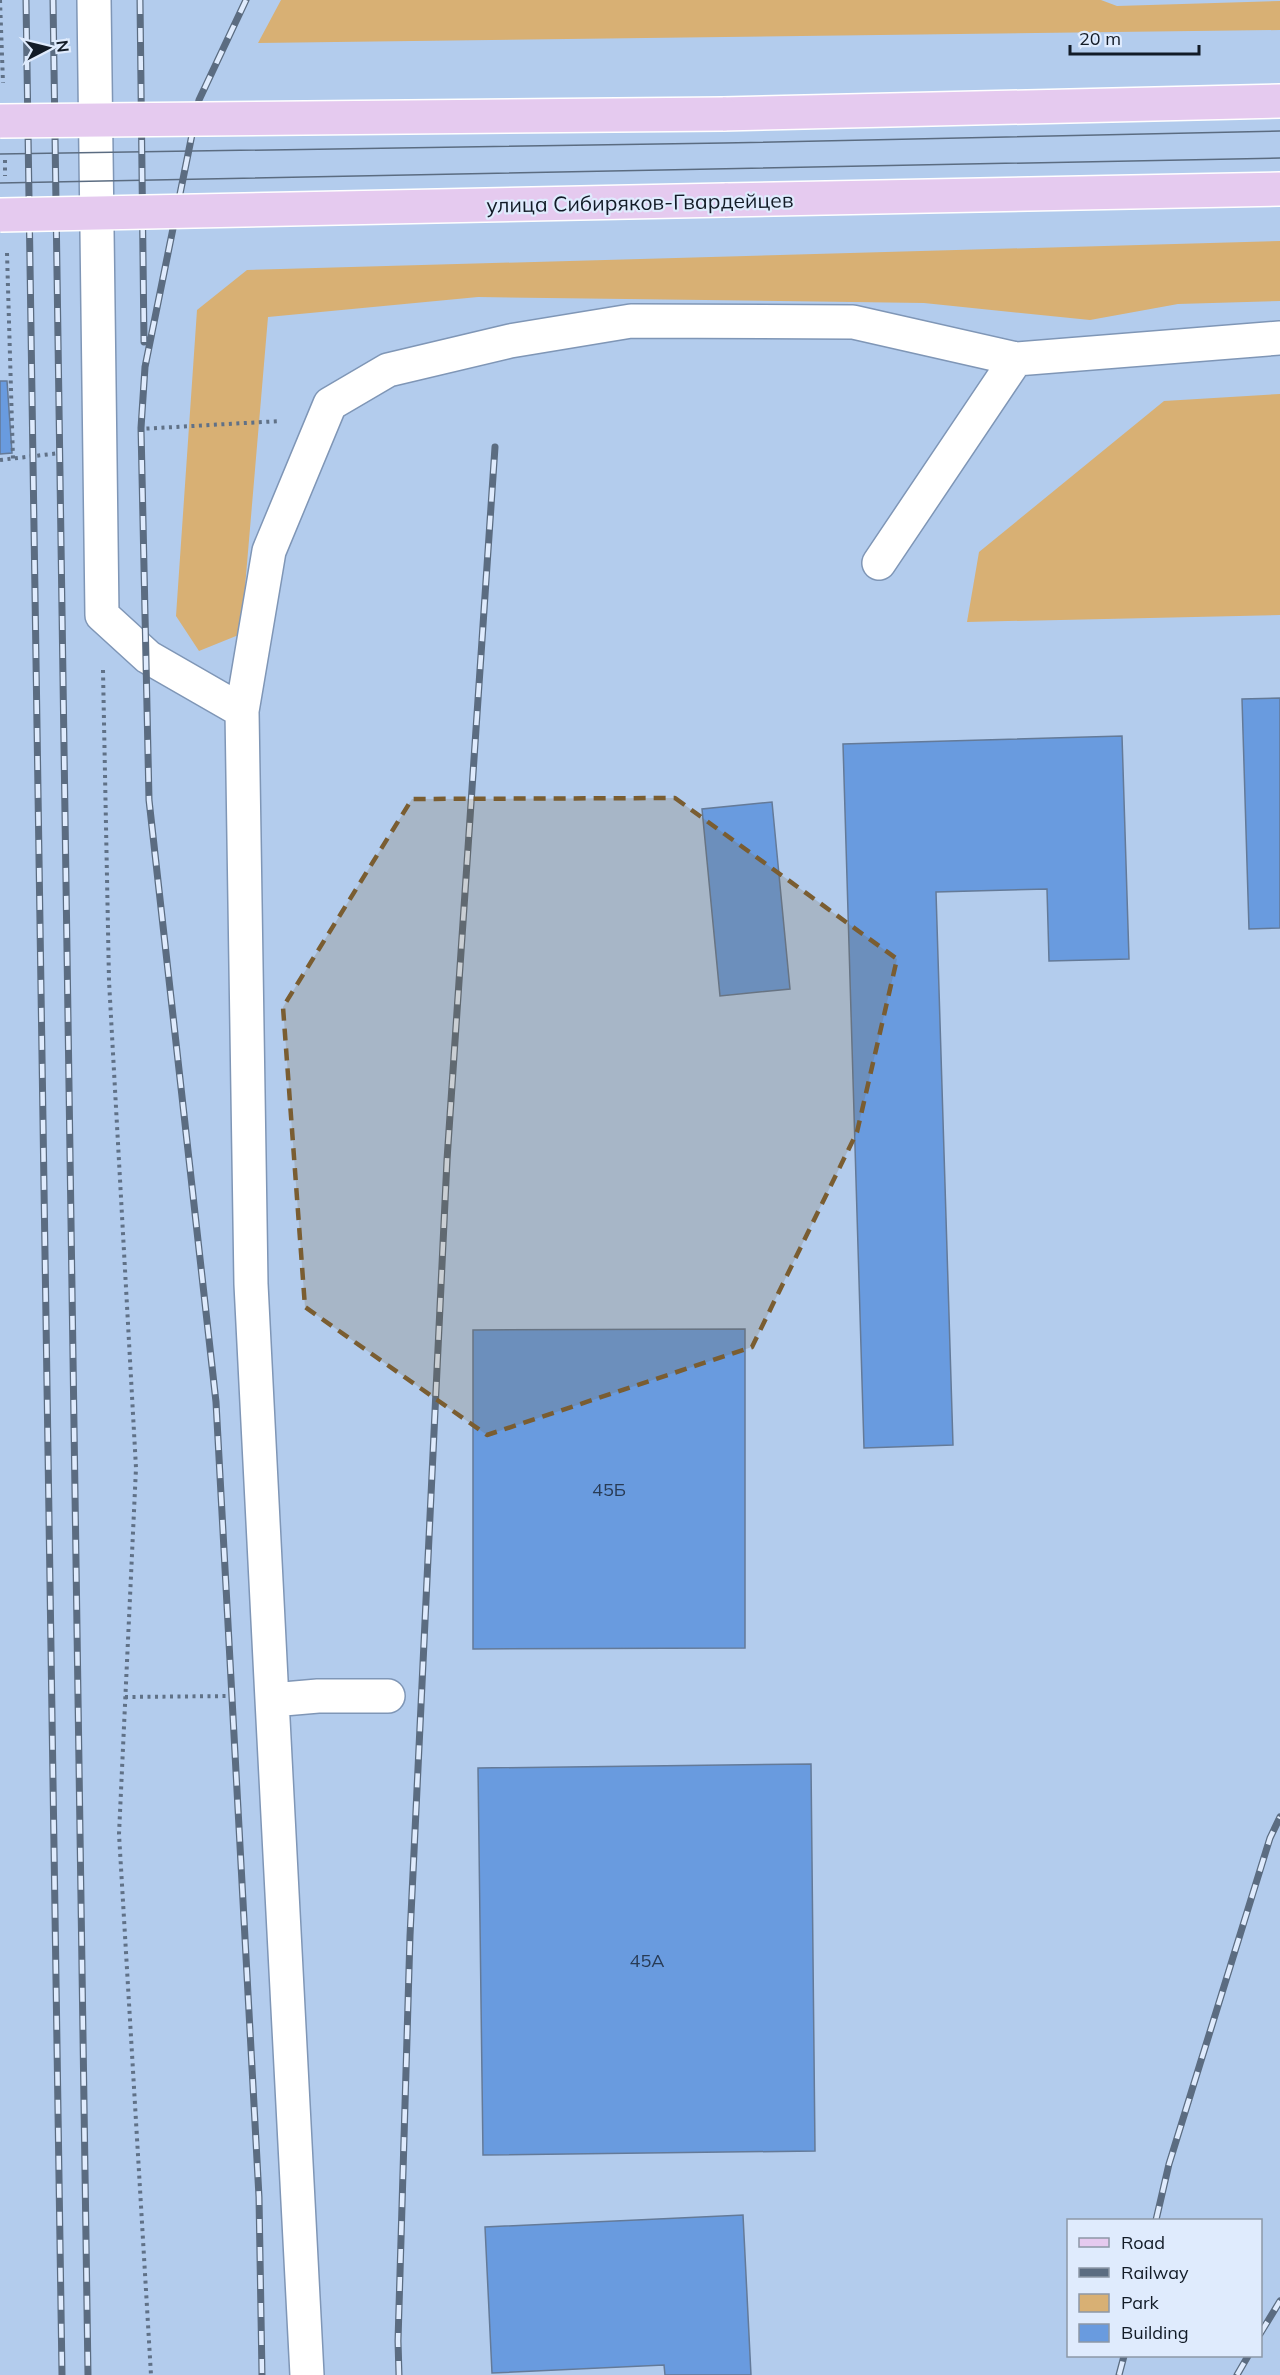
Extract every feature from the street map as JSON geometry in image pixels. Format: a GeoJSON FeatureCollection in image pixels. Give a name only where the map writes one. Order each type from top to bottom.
{"type":"FeatureCollection","features":[{"type":"Feature","properties":{"kind":"main road"},"geometry":{"type":"LineString","coordinates":[[0,121],[723,114],[1280,101]]}},
{"type":"Feature","properties":{"kind":"main road","name":"улица Сибиряков-Гвардейцев"},"geometry":{"type":"LineString","coordinates":[[0,215],[1280,189]]}},
{"type":"Feature","properties":{"kind":"lane"},"geometry":{"type":"LineString","coordinates":[[94,0],[102,615],[148,657],[242,711]]}},
{"type":"Feature","properties":{"kind":"lane"},"geometry":{"type":"LineString","coordinates":[[307,2375],[251,1284],[242,711],[269,550],[330,404],[388,370],[510,341],[631,321],[853,322],[1016,359],[1280,338]]}},
{"type":"Feature","properties":{"kind":"lane"},"geometry":{"type":"LineString","coordinates":[[879,563],[1016,359]]}},
{"type":"Feature","properties":{"kind":"lane"},"geometry":{"type":"LineString","coordinates":[[272,1700],[318,1696],[388,1696]]}},
{"type":"Feature","properties":{"kind":"path"},"geometry":{"type":"LineString","coordinates":[[0,460],[33,458],[60,453],[141,428],[289,421],[330,404]]}},
{"type":"Feature","properties":{"kind":"path"},"geometry":{"type":"LineString","coordinates":[[102,615],[109,981],[136,1468],[118,1834],[151,2375]]}},
{"type":"Feature","properties":{"kind":"path"},"geometry":{"type":"LineString","coordinates":[[126,1697],[232,1696],[272,1700]]}},
{"type":"Feature","properties":{"kind":"highlighted area"},"geometry":{"type":"Polygon","coordinates":[[[675,798],[897,959],[857,1132],[752,1347],[487,1435],[305,1307],[283,1007],[412,799],[675,798]]]}},
{"type":"Feature","properties":{"kind":"green space"},"geometry":{"type":"Polygon","coordinates":[[[281,0],[1101,0],[1117,6],[1280,1],[1280,30],[258,43],[281,0]]]}},
{"type":"Feature","properties":{"kind":"green space"},"geometry":{"type":"Polygon","coordinates":[[[1280,241],[1280,301],[1178,304],[1090,320],[924,303],[478,297],[268,317],[241,634],[199,651],[176,616],[197,310],[247,270],[1280,241]]]}},
{"type":"Feature","properties":{"kind":"green space"},"geometry":{"type":"Polygon","coordinates":[[[1280,394],[1280,615],[967,622],[979,552],[1164,401],[1280,394]]]}},
{"type":"Feature","properties":{"kind":"building"},"geometry":{"type":"Polygon","coordinates":[[[0,381],[7,381],[12,453],[0,454],[0,381]]]}},
{"type":"Feature","properties":{"kind":"building"},"geometry":{"type":"Polygon","coordinates":[[[1280,698],[1280,928],[1249,929],[1242,699],[1280,698]]]}},
{"type":"Feature","properties":{"kind":"building"},"geometry":{"type":"Polygon","coordinates":[[[1122,736],[1129,959],[1049,961],[1047,889],[936,892],[953,1445],[864,1448],[843,744],[1122,736]]]}},
{"type":"Feature","properties":{"kind":"building"},"geometry":{"type":"Polygon","coordinates":[[[772,802],[790,989],[720,996],[702,809],[772,802]]]}},
{"type":"Feature","properties":{"kind":"building"},"geometry":{"type":"Polygon","coordinates":[[[745,1329],[745,1648],[473,1649],[473,1330],[745,1329]]]}},
{"type":"Feature","properties":{"kind":"building"},"geometry":{"type":"Polygon","coordinates":[[[811,1764],[815,2151],[483,2155],[478,1768],[811,1764]]]}},
{"type":"Feature","properties":{"kind":"building"},"geometry":{"type":"Polygon","coordinates":[[[743,2215],[751,2375],[665,2375],[664,2365],[492,2373],[485,2227],[743,2215]]]}},
{"type":"Feature","properties":{"kind":"tram line"},"geometry":{"type":"LineString","coordinates":[[0,154],[724,143],[1280,131]]}},
{"type":"Feature","properties":{"kind":"tram line"},"geometry":{"type":"LineString","coordinates":[[0,183],[1280,158]]}},
{"type":"Feature","properties":{"kind":"railway"},"geometry":{"type":"LineString","coordinates":[[26,0],[62,2375]]}},
{"type":"Feature","properties":{"kind":"railway"},"geometry":{"type":"LineString","coordinates":[[53,0],[88,2375]]}},
{"type":"Feature","properties":{"kind":"railway"},"geometry":{"type":"LineString","coordinates":[[140,0],[144,342]]}},
{"type":"Feature","properties":{"kind":"railway"},"geometry":{"type":"LineString","coordinates":[[246,0],[199,100],[145,367],[141,428],[149,800],[216,1402],[259,2197],[262,2375]]}},
{"type":"Feature","properties":{"kind":"railway"},"geometry":{"type":"LineString","coordinates":[[399,2375],[398,2341],[410,1936],[447,1160],[495,447]]}},
{"type":"Feature","properties":{"kind":"railway"},"geometry":{"type":"LineString","coordinates":[[1156,2219],[1169,2164],[1270,1838],[1280,1817]]}},
{"type":"Feature","properties":{"kind":"railway"},"geometry":{"type":"LineString","coordinates":[[1262,2331],[1280,2301]]}},
{"type":"Feature","properties":{"kind":"railway"},"geometry":{"type":"LineString","coordinates":[[1119,2375],[1124,2357]]}},
{"type":"Feature","properties":{"kind":"railway"},"geometry":{"type":"LineString","coordinates":[[1237,2375],[1247,2357]]}}]}
